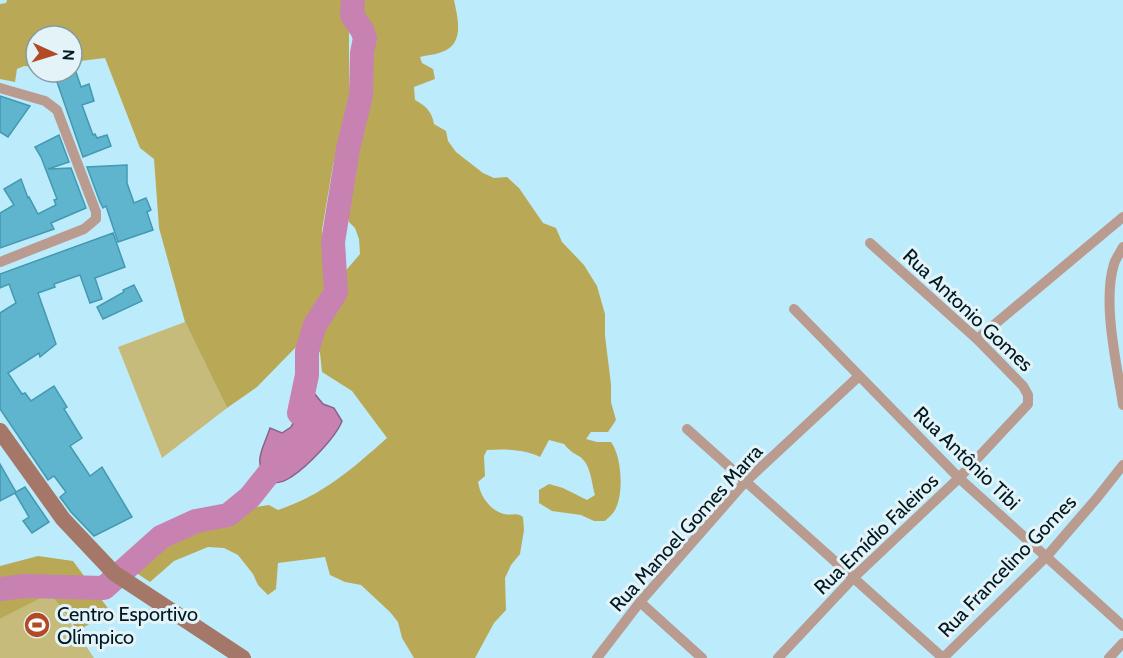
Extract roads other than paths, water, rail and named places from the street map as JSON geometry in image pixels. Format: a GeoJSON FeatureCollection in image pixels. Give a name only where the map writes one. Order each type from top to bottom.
{"type":"FeatureCollection","features":[{"type":"Feature","properties":{"kind":"main road"},"geometry":{"type":"LineString","coordinates":[[0,431],[63,519],[114,573],[240,658]]}},
{"type":"Feature","properties":{"kind":"street"},"geometry":{"type":"LineString","coordinates":[[0,88],[45,101],[57,110],[96,212],[96,219],[84,229],[0,262]]}},
{"type":"Feature","properties":{"kind":"street"},"geometry":{"type":"LineString","coordinates":[[977,339],[1123,217]]}},
{"type":"Feature","properties":{"kind":"street","name":"Rua Antonio Gomes"},"geometry":{"type":"LineString","coordinates":[[870,243],[977,339],[1026,391],[1028,399],[1024,410]]}},
{"type":"Feature","properties":{"kind":"street"},"geometry":{"type":"LineString","coordinates":[[1123,248],[1114,262],[1110,303],[1123,405]]}},
{"type":"Feature","properties":{"kind":"street","name":"Rua Antônio Tibi"},"geometry":{"type":"LineString","coordinates":[[794,309],[959,478],[1123,627]]}},
{"type":"Feature","properties":{"kind":"street","name":"Rua Manoel Gomes Marra"},"geometry":{"type":"LineString","coordinates":[[597,658],[640,602],[745,482],[858,377]]}},
{"type":"Feature","properties":{"kind":"street","name":"Rua Emídio Faleiros"},"geometry":{"type":"LineString","coordinates":[[778,658],[853,578],[959,478],[1024,410]]}},
{"type":"Feature","properties":{"kind":"street"},"geometry":{"type":"LineString","coordinates":[[687,429],[943,658]]}},
{"type":"Feature","properties":{"kind":"street","name":"Rua Francelino Gomes"},"geometry":{"type":"LineString","coordinates":[[943,658],[1047,556],[1123,465]]}},
{"type":"Feature","properties":{"kind":"street"},"geometry":{"type":"LineString","coordinates":[[640,602],[702,658]]}},
{"type":"Feature","properties":{"kind":"street"},"geometry":{"type":"LineString","coordinates":[[1109,658],[1123,643]]}},
{"type":"Feature","properties":{"kind":"waterway"},"geometry":{"type":"LineString","coordinates":[[299,413],[307,375],[307,351],[315,325],[336,292],[333,242],[348,149],[361,95],[362,53],[365,38],[352,15],[353,0]]}},
{"type":"Feature","properties":{"kind":"waterway"},"geometry":{"type":"LineString","coordinates":[[0,589],[25,586],[104,588],[161,537],[196,521],[228,515],[250,497],[285,453]]}},
{"type":"Feature","properties":{"kind":"place","name":"Centro Esportivo Olímpico"},"geometry":{"type":"Point","coordinates":[37,625]}}]}
